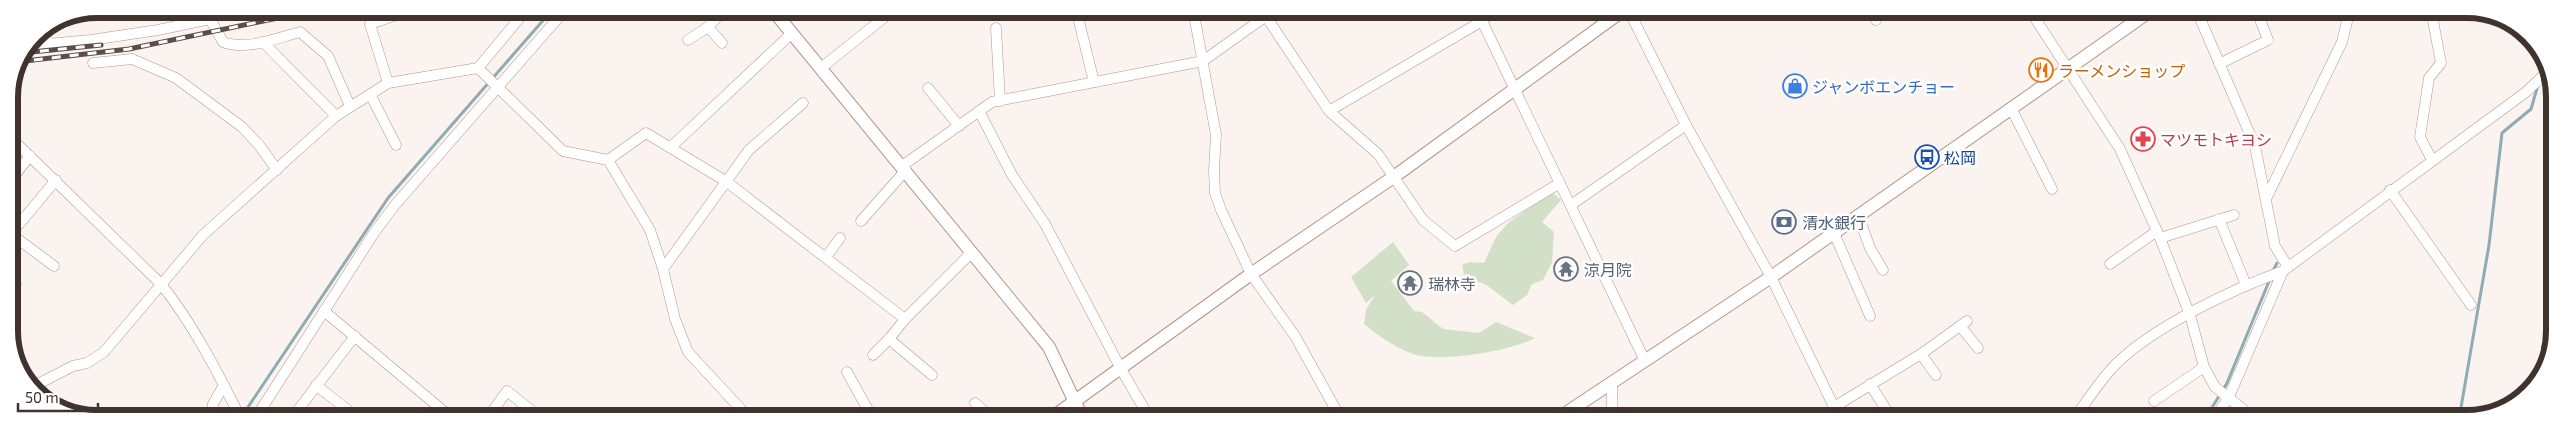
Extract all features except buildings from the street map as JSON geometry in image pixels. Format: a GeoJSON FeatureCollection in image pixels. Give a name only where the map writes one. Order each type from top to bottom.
{"type":"FeatureCollection","features":[{"type":"Feature","properties":{"kind":"street"},"geometry":{"type":"LineString","coordinates":[[388,18],[370,24],[388,83]]}},
{"type":"Feature","properties":{"kind":"street"},"geometry":{"type":"LineString","coordinates":[[38,384],[73,366],[87,364],[104,352],[203,235],[336,116],[388,83],[478,68],[519,18]]}},
{"type":"Feature","properties":{"kind":"street"},"geometry":{"type":"LineString","coordinates":[[260,410],[390,212],[558,18]]}},
{"type":"Feature","properties":{"kind":"street"},"geometry":{"type":"LineString","coordinates":[[688,40],[708,27],[717,18]]}},
{"type":"Feature","properties":{"kind":"street"},"geometry":{"type":"LineString","coordinates":[[780,18],[1049,347],[1078,410]]}},
{"type":"Feature","properties":{"kind":"street"},"geometry":{"type":"LineString","coordinates":[[821,68],[884,18]]}},
{"type":"Feature","properties":{"kind":"street"},"geometry":{"type":"LineString","coordinates":[[1078,18],[1094,82]]}},
{"type":"Feature","properties":{"kind":"street"},"geometry":{"type":"LineString","coordinates":[[1195,18],[1216,135],[1215,193],[1229,231],[1243,254],[1251,274],[1294,336],[1336,410]]}},
{"type":"Feature","properties":{"kind":"street"},"geometry":{"type":"LineString","coordinates":[[862,221],[904,168],[992,102],[1203,61],[1257,18]]}},
{"type":"Feature","properties":{"kind":"street"},"geometry":{"type":"LineString","coordinates":[[1266,18],[1329,111],[1378,154],[1395,176],[1423,220],[1455,246],[1560,183]]}},
{"type":"Feature","properties":{"kind":"street"},"geometry":{"type":"LineString","coordinates":[[1329,111],[1486,18]]}},
{"type":"Feature","properties":{"kind":"street"},"geometry":{"type":"LineString","coordinates":[[1064,410],[1251,274],[1395,176],[1614,18]]}},
{"type":"Feature","properties":{"kind":"street"},"geometry":{"type":"LineString","coordinates":[[1631,18],[1686,125],[1771,277],[1836,410]]}},
{"type":"Feature","properties":{"kind":"street"},"geometry":{"type":"LineString","coordinates":[[2035,18],[2120,149],[2159,235],[2190,315],[2204,367],[2217,388],[2244,410]]}},
{"type":"Feature","properties":{"kind":"street"},"geometry":{"type":"LineString","coordinates":[[1570,410],[1771,277],[2140,18]]}},
{"type":"Feature","properties":{"kind":"street"},"geometry":{"type":"LineString","coordinates":[[2199,18],[2255,146],[2267,197],[2275,246],[2284,270],[2229,397],[2220,410]]}},
{"type":"Feature","properties":{"kind":"street"},"geometry":{"type":"LineString","coordinates":[[2219,64],[2268,40],[2259,18]]}},
{"type":"Feature","properties":{"kind":"street"},"geometry":{"type":"LineString","coordinates":[[2267,197],[2342,42],[2348,18]]}},
{"type":"Feature","properties":{"kind":"street"},"geometry":{"type":"LineString","coordinates":[[2432,18],[2441,64],[2428,78],[2420,137],[2432,160]]}},
{"type":"Feature","properties":{"kind":"street"},"geometry":{"type":"LineString","coordinates":[[37,45],[91,40],[210,19],[223,42],[232,45],[263,42],[300,32],[328,56],[350,106]]}},
{"type":"Feature","properties":{"kind":"street"},"geometry":{"type":"LineString","coordinates":[[1482,21],[1645,361]]}},
{"type":"Feature","properties":{"kind":"street"},"geometry":{"type":"LineString","coordinates":[[708,27],[722,43]]}},
{"type":"Feature","properties":{"kind":"street"},"geometry":{"type":"LineString","coordinates":[[996,28],[1000,101]]}},
{"type":"Feature","properties":{"kind":"street"},"geometry":{"type":"LineString","coordinates":[[671,147],[792,33]]}},
{"type":"Feature","properties":{"kind":"street"},"geometry":{"type":"LineString","coordinates":[[45,37],[50,44]]}},
{"type":"Feature","properties":{"kind":"street"},"geometry":{"type":"LineString","coordinates":[[263,42],[336,116]]}},
{"type":"Feature","properties":{"kind":"street"},"geometry":{"type":"LineString","coordinates":[[93,63],[132,59],[176,78],[242,127],[259,145],[277,170]]}},
{"type":"Feature","properties":{"kind":"street"},"geometry":{"type":"LineString","coordinates":[[478,68],[563,152],[608,160],[646,133],[671,147],[727,182],[905,319]]}},
{"type":"Feature","properties":{"kind":"street"},"geometry":{"type":"LineString","coordinates":[[2081,410],[2115,364],[2143,341],[2246,285],[2284,270],[2390,190],[2526,92],[2543,76]]}},
{"type":"Feature","properties":{"kind":"street"},"geometry":{"type":"LineString","coordinates":[[928,88],[959,126]]}},
{"type":"Feature","properties":{"kind":"street"},"geometry":{"type":"LineString","coordinates":[[370,94],[396,145]]}},
{"type":"Feature","properties":{"kind":"street"},"geometry":{"type":"LineString","coordinates":[[663,269],[749,150],[803,103]]}},
{"type":"Feature","properties":{"kind":"street"},"geometry":{"type":"LineString","coordinates":[[2011,108],[2052,189]]}},
{"type":"Feature","properties":{"kind":"street"},"geometry":{"type":"LineString","coordinates":[[979,111],[1012,175],[1045,224],[1121,369],[1145,410]]}},
{"type":"Feature","properties":{"kind":"street"},"geometry":{"type":"LineString","coordinates":[[1570,205],[1686,125]]}},
{"type":"Feature","properties":{"kind":"street"},"geometry":{"type":"LineString","coordinates":[[18,145],[160,284],[172,299],[238,410]]}},
{"type":"Feature","properties":{"kind":"street"},"geometry":{"type":"LineString","coordinates":[[18,171],[30,156]]}},
{"type":"Feature","properties":{"kind":"street"},"geometry":{"type":"LineString","coordinates":[[608,160],[650,230],[663,269],[675,318],[688,352],[742,410]]}},
{"type":"Feature","properties":{"kind":"street"},"geometry":{"type":"LineString","coordinates":[[18,226],[56,180]]}},
{"type":"Feature","properties":{"kind":"street"},"geometry":{"type":"LineString","coordinates":[[2390,190],[2471,305]]}},
{"type":"Feature","properties":{"kind":"street"},"geometry":{"type":"LineString","coordinates":[[1858,215],[1870,248],[1883,270]]}},
{"type":"Feature","properties":{"kind":"street"},"geometry":{"type":"LineString","coordinates":[[2110,264],[2159,235],[2234,215]]}},
{"type":"Feature","properties":{"kind":"street"},"geometry":{"type":"LineString","coordinates":[[2219,219],[2246,285]]}},
{"type":"Feature","properties":{"kind":"street"},"geometry":{"type":"LineString","coordinates":[[1834,233],[1870,316]]}},
{"type":"Feature","properties":{"kind":"street"},"geometry":{"type":"LineString","coordinates":[[826,257],[840,238]]}},
{"type":"Feature","properties":{"kind":"street"},"geometry":{"type":"LineString","coordinates":[[18,240],[54,266]]}},
{"type":"Feature","properties":{"kind":"street"},"geometry":{"type":"LineString","coordinates":[[873,355],[889,340],[905,319],[972,252]]}},
{"type":"Feature","properties":{"kind":"street"},"geometry":{"type":"LineString","coordinates":[[324,312],[442,410]]}},
{"type":"Feature","properties":{"kind":"street"},"geometry":{"type":"LineString","coordinates":[[1834,407],[1921,354],[1964,324],[1978,348]]}},
{"type":"Feature","properties":{"kind":"street"},"geometry":{"type":"LineString","coordinates":[[296,410],[355,336]]}},
{"type":"Feature","properties":{"kind":"street"},"geometry":{"type":"LineString","coordinates":[[889,340],[932,375]]}},
{"type":"Feature","properties":{"kind":"street"},"geometry":{"type":"LineString","coordinates":[[1921,354],[1936,375]]}},
{"type":"Feature","properties":{"kind":"street"},"geometry":{"type":"LineString","coordinates":[[2154,401],[2204,367]]}},
{"type":"Feature","properties":{"kind":"street"},"geometry":{"type":"LineString","coordinates":[[846,372],[868,410]]}},
{"type":"Feature","properties":{"kind":"street"},"geometry":{"type":"LineString","coordinates":[[1612,382],[1612,410]]}},
{"type":"Feature","properties":{"kind":"street"},"geometry":{"type":"LineString","coordinates":[[316,384],[349,410]]}},
{"type":"Feature","properties":{"kind":"street"},"geometry":{"type":"LineString","coordinates":[[1870,384],[1886,410]]}},
{"type":"Feature","properties":{"kind":"street"},"geometry":{"type":"LineString","coordinates":[[212,410],[213,404],[224,385]]}},
{"type":"Feature","properties":{"kind":"street"},"geometry":{"type":"LineString","coordinates":[[493,410],[507,391],[531,410]]}},
{"type":"Feature","properties":{"kind":"street"},"geometry":{"type":"LineString","coordinates":[[975,403],[983,410]]}},
{"type":"Feature","properties":{"kind":"green space"},"geometry":{"type":"Polygon","coordinates":[[[1551,191],[1561,200],[1542,222],[1554,232],[1552,262],[1543,280],[1532,284],[1527,295],[1513,305],[1485,284],[1469,279],[1464,274],[1462,265],[1470,262],[1484,263],[1496,237],[1507,224],[1551,191]]]}},
{"type":"Feature","properties":{"kind":"green space"},"geometry":{"type":"Polygon","coordinates":[[[1393,242],[1409,265],[1391,281],[1414,311],[1422,312],[1443,329],[1479,333],[1496,322],[1535,338],[1524,343],[1493,351],[1440,357],[1413,354],[1381,337],[1364,324],[1366,310],[1375,295],[1366,303],[1351,277],[1393,242]]]}},
{"type":"Feature","properties":{"kind":"waterway"},"geometry":{"type":"LineString","coordinates":[[246,410],[388,198],[545,18]]}},
{"type":"Feature","properties":{"kind":"waterway"},"geometry":{"type":"LineString","coordinates":[[2461,410],[2489,245],[2502,133],[2531,109],[2538,85]]}},
{"type":"Feature","properties":{"kind":"waterway"},"geometry":{"type":"LineString","coordinates":[[2273,271],[2277,263]]}},
{"type":"Feature","properties":{"kind":"waterway"},"geometry":{"type":"LineString","coordinates":[[2210,410],[2227,383],[2270,279]]}},
{"type":"Feature","properties":{"kind":"railway"},"geometry":{"type":"LineString","coordinates":[[26,61],[129,49],[278,18]]}},
{"type":"Feature","properties":{"kind":"railway"},"geometry":{"type":"LineString","coordinates":[[31,52],[101,45]]}},
{"type":"Feature","properties":{"kind":"place","name":"ラーメンショップ"},"geometry":{"type":"Point","coordinates":[2041,70]}},
{"type":"Feature","properties":{"kind":"place","name":"ジャンボエンチョー"},"geometry":{"type":"Point","coordinates":[1795,86]}},
{"type":"Feature","properties":{"kind":"place","name":"マツモトキヨシ"},"geometry":{"type":"Point","coordinates":[2143,139]}},
{"type":"Feature","properties":{"kind":"place","name":"松岡"},"geometry":{"type":"Point","coordinates":[1927,157]}},
{"type":"Feature","properties":{"kind":"place","name":"清水銀行"},"geometry":{"type":"Point","coordinates":[1784,222]}},
{"type":"Feature","properties":{"kind":"place","name":"涼月院"},"geometry":{"type":"Point","coordinates":[1566,269]}},
{"type":"Feature","properties":{"kind":"place","name":"瑞林寺"},"geometry":{"type":"Point","coordinates":[1410,283]}}]}
